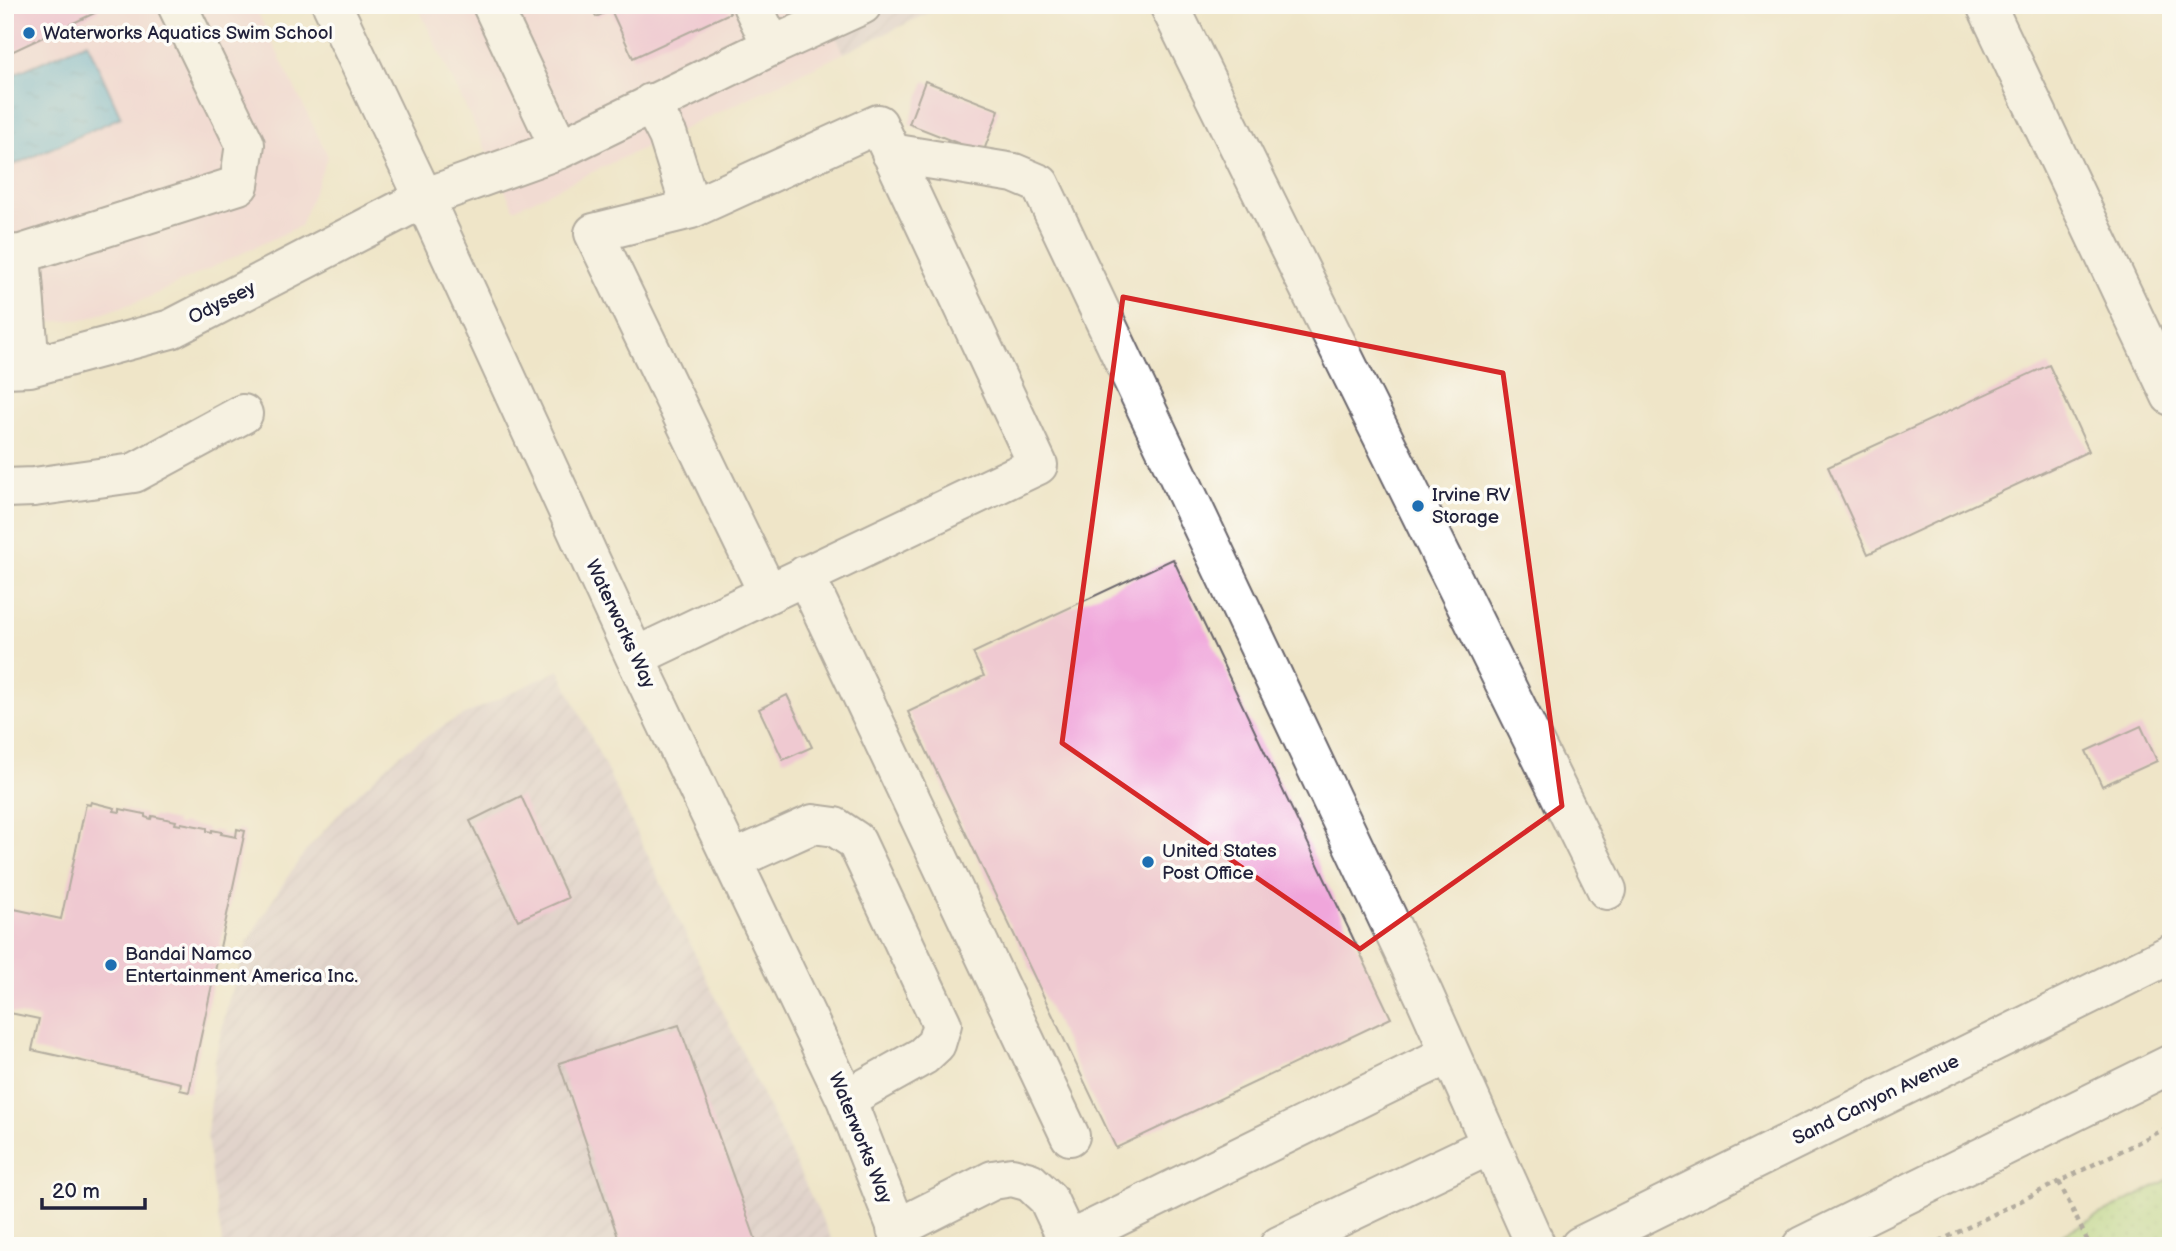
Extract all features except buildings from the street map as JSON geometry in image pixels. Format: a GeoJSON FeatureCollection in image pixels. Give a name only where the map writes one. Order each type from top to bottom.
{"type":"FeatureCollection","features":[{"type":"Feature","properties":{"kind":"street"},"geometry":{"type":"LineString","coordinates":[[18,368],[13,254],[239,185],[244,144],[177,5]]}},
{"type":"Feature","properties":{"kind":"street","name":"Waterworks Way"},"geometry":{"type":"LineString","coordinates":[[332,5],[635,657],[846,1099],[900,1238]]}},
{"type":"Feature","properties":{"kind":"street"},"geometry":{"type":"LineString","coordinates":[[492,5],[560,149]]}},
{"type":"Feature","properties":{"kind":"street"},"geometry":{"type":"LineString","coordinates":[[752,5],[772,46]]}},
{"type":"Feature","properties":{"kind":"street","name":"Odyssey"},"geometry":{"type":"LineString","coordinates":[[18,368],[172,329],[424,198],[560,149],[862,5]]}},
{"type":"Feature","properties":{"kind":"street"},"geometry":{"type":"LineString","coordinates":[[1169,5],[1606,890]]}},
{"type":"Feature","properties":{"kind":"street"},"geometry":{"type":"LineString","coordinates":[[1986,5],[2171,396]]}},
{"type":"Feature","properties":{"kind":"street"},"geometry":{"type":"LineString","coordinates":[[652,103],[668,136],[691,209]]}},
{"type":"Feature","properties":{"kind":"street"},"geometry":{"type":"LineString","coordinates":[[635,657],[1038,465],[878,124],[691,209],[594,233],[768,593]]}},
{"type":"Feature","properties":{"kind":"street"},"geometry":{"type":"LineString","coordinates":[[891,153],[1014,173],[1040,184],[1424,995],[1536,1246]]}},
{"type":"Feature","properties":{"kind":"street"},"geometry":{"type":"LineString","coordinates":[[5,488],[34,487],[134,473],[243,414]]}},
{"type":"Feature","properties":{"kind":"street"},"geometry":{"type":"LineString","coordinates":[[805,575],[1070,1136]]}},
{"type":"Feature","properties":{"kind":"street"},"geometry":{"type":"LineString","coordinates":[[733,860],[813,824],[835,827],[856,841],[862,853],[942,1024],[936,1044],[923,1056],[846,1099]]}},
{"type":"Feature","properties":{"kind":"street","name":"Sand Canyon Avenue"},"geometry":{"type":"LineString","coordinates":[[1580,1246],[2171,954]]}},
{"type":"Feature","properties":{"kind":"street"},"geometry":{"type":"LineString","coordinates":[[900,1238],[993,1180],[1012,1177],[1030,1182],[1048,1199],[1069,1243],[1449,1054]]}},
{"type":"Feature","properties":{"kind":"street"},"geometry":{"type":"LineString","coordinates":[[1802,1246],[2171,1064]]}},
{"type":"Feature","properties":{"kind":"street"},"geometry":{"type":"LineString","coordinates":[[1279,1246],[1490,1145]]}},
{"type":"Feature","properties":{"kind":"path"},"geometry":{"type":"LineString","coordinates":[[1930,1246],[2171,1126]]}},
{"type":"Feature","properties":{"kind":"path"},"geometry":{"type":"LineString","coordinates":[[2059,1182],[2090,1246]]}},
{"type":"Feature","properties":{"kind":"highlighted area"},"geometry":{"type":"Polygon","coordinates":[[[1123,297],[1503,373],[1562,806],[1360,949],[1062,743],[1123,297]]]}},
{"type":"Feature","properties":{"kind":"shaded area"},"geometry":{"type":"Polygon","coordinates":[[[5,5],[254,5],[328,156],[300,226],[147,298],[86,319],[5,326],[5,5]]]}},
{"type":"Feature","properties":{"kind":"shaded area"},"geometry":{"type":"Polygon","coordinates":[[[417,5],[821,5],[844,53],[514,209],[417,5]]]}},
{"type":"Feature","properties":{"kind":"shaded area"},"geometry":{"type":"Polygon","coordinates":[[[821,5],[946,5],[844,53],[821,5]]]}},
{"type":"Feature","properties":{"kind":"shaded area"},"geometry":{"type":"Polygon","coordinates":[[[559,670],[835,1246],[223,1246],[212,1185],[207,1133],[215,1059],[229,998],[248,942],[272,900],[304,853],[352,799],[399,755],[446,724],[559,670]]]}},
{"type":"Feature","properties":{"kind":"green space"},"geometry":{"type":"Polygon","coordinates":[[[2171,1178],[2171,1246],[2040,1246],[2171,1178]]]}},
{"type":"Feature","properties":{"kind":"water"},"geometry":{"type":"Polygon","coordinates":[[[87,42],[121,117],[14,165],[5,145],[5,78],[87,42]]]}},
{"type":"Feature","properties":{"kind":"place","name":"Waterworks Aquatics Swim School"},"geometry":{"type":"Point","coordinates":[29,33]}},
{"type":"Feature","properties":{"kind":"place","name":"Irvine RV Storage"},"geometry":{"type":"Point","coordinates":[1418,506]}},
{"type":"Feature","properties":{"kind":"place","name":"United States Post Office"},"geometry":{"type":"Point","coordinates":[1148,862]}},
{"type":"Feature","properties":{"kind":"place","name":"Bandai Namco Entertainment America Inc."},"geometry":{"type":"Point","coordinates":[111,965]}}]}
